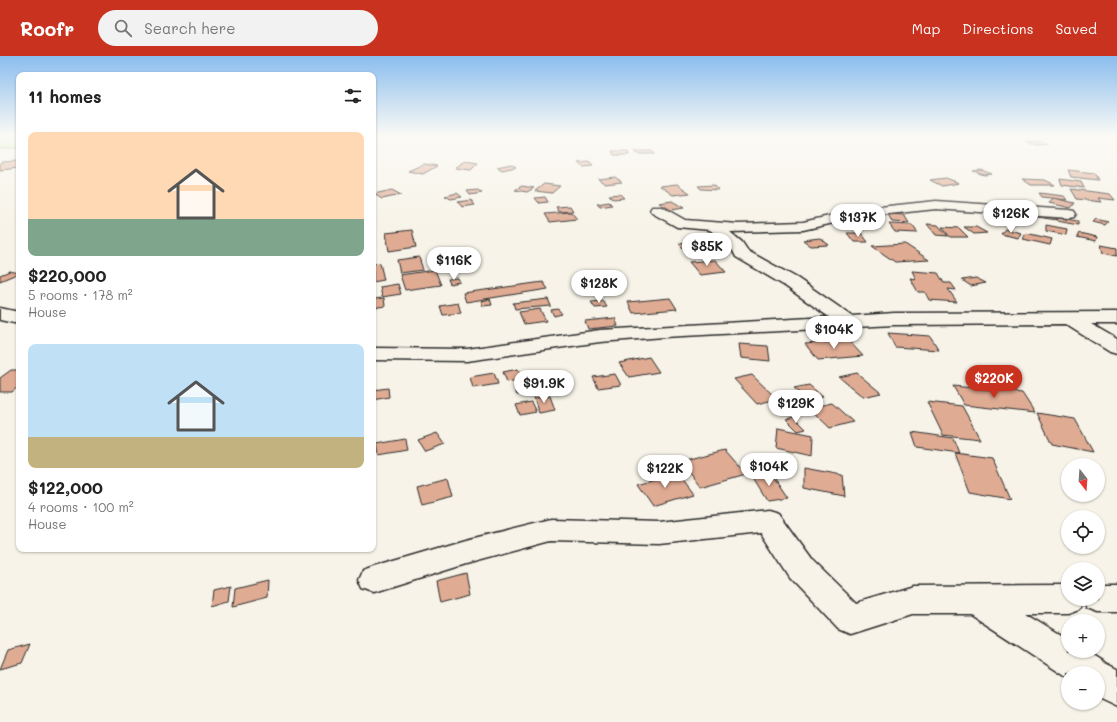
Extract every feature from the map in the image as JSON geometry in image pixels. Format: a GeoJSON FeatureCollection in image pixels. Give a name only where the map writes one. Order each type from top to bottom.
{"type":"FeatureCollection","features":[{"type":"Feature","properties":{"kind":"street"},"geometry":{"type":"LineString","coordinates":[[657,210],[682,224],[714,227],[757,228],[802,226],[821,223],[860,213],[908,206],[936,205],[1069,214]]}},
{"type":"Feature","properties":{"kind":"street"},"geometry":{"type":"LineString","coordinates":[[714,227],[737,245],[742,254],[791,282],[849,322]]}},
{"type":"Feature","properties":{"kind":"street"},"geometry":{"type":"LineString","coordinates":[[0,314],[16,317]]}},
{"type":"Feature","properties":{"kind":"street"},"geometry":{"type":"LineString","coordinates":[[1069,318],[1117,348]]}},
{"type":"Feature","properties":{"kind":"street"},"geometry":{"type":"LineString","coordinates":[[376,354],[467,355],[608,336],[664,331],[894,319],[1117,318]]}},
{"type":"Feature","properties":{"kind":"street"},"geometry":{"type":"LineString","coordinates":[[374,580],[466,552],[551,530],[659,533],[768,521],[800,569],[850,619],[912,600],[1061,599]]}},
{"type":"Feature","properties":{"kind":"street"},"geometry":{"type":"LineString","coordinates":[[1105,598],[1117,598]]}},
{"type":"Feature","properties":{"kind":"street"},"geometry":{"type":"LineString","coordinates":[[976,600],[1080,666]]}},
{"type":"Feature","properties":{"kind":"street"},"geometry":{"type":"LineString","coordinates":[[1105,682],[1117,689]]}},
{"type":"Feature","properties":{"kind":"building"},"geometry":{"type":"Polygon","coordinates":[[[0,167],[16,167],[16,168],[0,170],[0,167]]]}},
{"type":"Feature","properties":{"kind":"building"},"geometry":{"type":"Polygon","coordinates":[[[417,167],[435,167],[423,174],[408,171],[417,167]]]}},
{"type":"Feature","properties":{"kind":"building"},"geometry":{"type":"Polygon","coordinates":[[[456,167],[474,167],[471,170],[455,168],[456,167]]]}},
{"type":"Feature","properties":{"kind":"building"},"geometry":{"type":"Polygon","coordinates":[[[497,167],[516,167],[502,170],[497,167]]]}},
{"type":"Feature","properties":{"kind":"building"},"geometry":{"type":"Polygon","coordinates":[[[981,170],[992,174],[984,175],[973,171],[981,170]]]}},
{"type":"Feature","properties":{"kind":"building"},"geometry":{"type":"Polygon","coordinates":[[[1068,170],[1094,173],[1098,180],[1071,177],[1068,170]]]}},
{"type":"Feature","properties":{"kind":"building"},"geometry":{"type":"Polygon","coordinates":[[[615,177],[622,182],[605,184],[598,179],[615,177]]]}},
{"type":"Feature","properties":{"kind":"building"},"geometry":{"type":"Polygon","coordinates":[[[946,178],[959,183],[942,186],[930,180],[946,178]]]}},
{"type":"Feature","properties":{"kind":"building"},"geometry":{"type":"Polygon","coordinates":[[[1022,179],[1045,180],[1055,185],[1031,185],[1022,179]]]}},
{"type":"Feature","properties":{"kind":"building"},"geometry":{"type":"Polygon","coordinates":[[[1060,179],[1081,182],[1084,188],[1062,185],[1060,179]]]}},
{"type":"Feature","properties":{"kind":"building"},"geometry":{"type":"Polygon","coordinates":[[[544,184],[560,186],[552,193],[535,191],[544,184]]]}},
{"type":"Feature","properties":{"kind":"building"},"geometry":{"type":"Polygon","coordinates":[[[677,184],[690,193],[673,195],[660,186],[677,184]]]}},
{"type":"Feature","properties":{"kind":"building"},"geometry":{"type":"Polygon","coordinates":[[[714,185],[719,190],[701,189],[698,186],[714,185]]]}},
{"type":"Feature","properties":{"kind":"building"},"geometry":{"type":"Polygon","coordinates":[[[522,186],[534,188],[527,192],[515,190],[522,186]]]}},
{"type":"Feature","properties":{"kind":"building"},"geometry":{"type":"Polygon","coordinates":[[[1071,189],[1110,194],[1115,200],[1098,198],[1101,202],[1077,199],[1071,189]]]}},
{"type":"Feature","properties":{"kind":"building"},"geometry":{"type":"Polygon","coordinates":[[[392,190],[401,195],[382,199],[376,195],[376,194],[392,190]]]}},
{"type":"Feature","properties":{"kind":"building"},"geometry":{"type":"Polygon","coordinates":[[[478,190],[482,193],[470,195],[467,191],[478,190]]]}},
{"type":"Feature","properties":{"kind":"building"},"geometry":{"type":"Polygon","coordinates":[[[457,193],[462,197],[451,199],[445,196],[457,193]]]}},
{"type":"Feature","properties":{"kind":"building"},"geometry":{"type":"Polygon","coordinates":[[[1039,193],[1064,196],[1067,200],[1042,197],[1039,193]]]}},
{"type":"Feature","properties":{"kind":"building"},"geometry":{"type":"Polygon","coordinates":[[[620,194],[624,198],[613,199],[609,195],[620,194]]]}},
{"type":"Feature","properties":{"kind":"building"},"geometry":{"type":"Polygon","coordinates":[[[545,197],[548,202],[539,203],[535,198],[545,197]]]}},
{"type":"Feature","properties":{"kind":"building"},"geometry":{"type":"Polygon","coordinates":[[[1053,198],[1075,203],[1071,208],[1049,203],[1053,198]]]}},
{"type":"Feature","properties":{"kind":"building"},"geometry":{"type":"Polygon","coordinates":[[[471,200],[475,205],[462,207],[458,202],[471,200]]]}},
{"type":"Feature","properties":{"kind":"building"},"geometry":{"type":"Polygon","coordinates":[[[672,201],[684,208],[671,210],[659,203],[672,201]]]}},
{"type":"Feature","properties":{"kind":"building"},"geometry":{"type":"Polygon","coordinates":[[[609,202],[612,205],[600,207],[597,204],[609,202]]]}},
{"type":"Feature","properties":{"kind":"building"},"geometry":{"type":"Polygon","coordinates":[[[570,206],[573,211],[559,212],[556,207],[570,206]]]}},
{"type":"Feature","properties":{"kind":"building"},"geometry":{"type":"Polygon","coordinates":[[[571,212],[577,219],[550,222],[545,214],[571,212]]]}},
{"type":"Feature","properties":{"kind":"building"},"geometry":{"type":"Polygon","coordinates":[[[888,214],[904,215],[909,223],[892,222],[888,214]]]}},
{"type":"Feature","properties":{"kind":"building"},"geometry":{"type":"Polygon","coordinates":[[[1036,214],[1055,217],[1057,220],[1037,217],[1036,214]]]}},
{"type":"Feature","properties":{"kind":"building"},"geometry":{"type":"Polygon","coordinates":[[[1058,218],[1078,221],[1078,225],[1057,221],[1058,218]]]}},
{"type":"Feature","properties":{"kind":"building"},"geometry":{"type":"Polygon","coordinates":[[[1096,219],[1108,222],[1105,225],[1093,222],[1096,219]]]}},
{"type":"Feature","properties":{"kind":"building"},"geometry":{"type":"Polygon","coordinates":[[[889,224],[912,225],[918,233],[895,232],[889,224]]]}},
{"type":"Feature","properties":{"kind":"building"},"geometry":{"type":"Polygon","coordinates":[[[927,224],[938,225],[948,236],[936,235],[927,224]]]}},
{"type":"Feature","properties":{"kind":"building"},"geometry":{"type":"Polygon","coordinates":[[[1046,225],[1067,229],[1066,235],[1046,231],[1046,225]]]}},
{"type":"Feature","properties":{"kind":"building"},"geometry":{"type":"Polygon","coordinates":[[[942,227],[959,228],[968,237],[950,237],[942,227]]]}},
{"type":"Feature","properties":{"kind":"building"},"geometry":{"type":"Polygon","coordinates":[[[964,227],[976,227],[987,233],[974,234],[964,227]]]}},
{"type":"Feature","properties":{"kind":"building"},"geometry":{"type":"Polygon","coordinates":[[[1005,229],[1021,233],[1018,238],[1001,234],[1005,229]]]}},
{"type":"Feature","properties":{"kind":"building"},"geometry":{"type":"Polygon","coordinates":[[[412,230],[416,247],[389,251],[386,233],[412,230]]]}},
{"type":"Feature","properties":{"kind":"building"},"geometry":{"type":"Polygon","coordinates":[[[847,233],[861,233],[868,242],[854,242],[847,233]]]}},
{"type":"Feature","properties":{"kind":"building"},"geometry":{"type":"Polygon","coordinates":[[[1026,233],[1052,239],[1050,245],[1023,239],[1026,233]]]}},
{"type":"Feature","properties":{"kind":"building"},"geometry":{"type":"Polygon","coordinates":[[[1079,233],[1097,237],[1096,241],[1077,237],[1079,233]]]}},
{"type":"Feature","properties":{"kind":"building"},"geometry":{"type":"Polygon","coordinates":[[[820,238],[829,245],[811,246],[803,240],[820,238]]]}},
{"type":"Feature","properties":{"kind":"building"},"geometry":{"type":"Polygon","coordinates":[[[704,241],[713,249],[688,253],[679,244],[704,241]]]}},
{"type":"Feature","properties":{"kind":"building"},"geometry":{"type":"Polygon","coordinates":[[[905,244],[929,260],[895,262],[872,246],[905,244]]]}},
{"type":"Feature","properties":{"kind":"building"},"geometry":{"type":"Polygon","coordinates":[[[1101,245],[1117,248],[1117,256],[1103,253],[1101,245]]]}},
{"type":"Feature","properties":{"kind":"building"},"geometry":{"type":"Polygon","coordinates":[[[419,257],[423,270],[400,273],[397,260],[419,257]]]}},
{"type":"Feature","properties":{"kind":"building"},"geometry":{"type":"Polygon","coordinates":[[[715,260],[726,272],[700,275],[689,262],[715,260]]]}},
{"type":"Feature","properties":{"kind":"building"},"geometry":{"type":"Polygon","coordinates":[[[380,263],[384,280],[376,281],[376,264],[380,263]]]}},
{"type":"Feature","properties":{"kind":"building"},"geometry":{"type":"Polygon","coordinates":[[[435,270],[441,285],[405,290],[400,275],[435,270]]]}},
{"type":"Feature","properties":{"kind":"building"},"geometry":{"type":"Polygon","coordinates":[[[10,271],[16,272],[16,274],[0,281],[0,275],[10,271]]]}},
{"type":"Feature","properties":{"kind":"building"},"geometry":{"type":"Polygon","coordinates":[[[912,271],[938,273],[944,283],[951,283],[956,290],[948,289],[957,302],[929,300],[925,292],[918,292],[910,278],[916,279],[912,271]]]}},
{"type":"Feature","properties":{"kind":"building"},"geometry":{"type":"Polygon","coordinates":[[[458,278],[460,282],[450,284],[448,279],[458,278]]]}},
{"type":"Feature","properties":{"kind":"building"},"geometry":{"type":"Polygon","coordinates":[[[976,278],[986,283],[971,286],[962,280],[976,278]]]}},
{"type":"Feature","properties":{"kind":"building"},"geometry":{"type":"Polygon","coordinates":[[[543,282],[548,289],[466,302],[463,293],[543,282]]]}},
{"type":"Feature","properties":{"kind":"building"},"geometry":{"type":"Polygon","coordinates":[[[398,284],[401,294],[382,297],[380,287],[398,284]]]}},
{"type":"Feature","properties":{"kind":"building"},"geometry":{"type":"Polygon","coordinates":[[[384,298],[385,306],[376,308],[376,299],[384,298]]]}},
{"type":"Feature","properties":{"kind":"building"},"geometry":{"type":"Polygon","coordinates":[[[670,298],[677,309],[633,313],[628,302],[670,298]]]}},
{"type":"Feature","properties":{"kind":"building"},"geometry":{"type":"Polygon","coordinates":[[[490,299],[492,305],[483,306],[481,301],[490,299]]]}},
{"type":"Feature","properties":{"kind":"building"},"geometry":{"type":"Polygon","coordinates":[[[548,299],[551,306],[515,309],[513,303],[548,299]]]}},
{"type":"Feature","properties":{"kind":"building"},"geometry":{"type":"Polygon","coordinates":[[[603,301],[607,307],[595,308],[591,302],[603,301]]]}},
{"type":"Feature","properties":{"kind":"building"},"geometry":{"type":"Polygon","coordinates":[[[458,303],[461,313],[443,315],[440,306],[458,303]]]}},
{"type":"Feature","properties":{"kind":"building"},"geometry":{"type":"Polygon","coordinates":[[[540,309],[546,321],[524,324],[519,312],[540,309]]]}},
{"type":"Feature","properties":{"kind":"building"},"geometry":{"type":"Polygon","coordinates":[[[558,309],[562,314],[554,316],[551,310],[558,309]]]}},
{"type":"Feature","properties":{"kind":"building"},"geometry":{"type":"Polygon","coordinates":[[[615,318],[618,326],[588,329],[585,321],[615,318]]]}},
{"type":"Feature","properties":{"kind":"building"},"geometry":{"type":"Polygon","coordinates":[[[888,333],[930,336],[939,350],[895,347],[888,333]]]}},
{"type":"Feature","properties":{"kind":"building"},"geometry":{"type":"Polygon","coordinates":[[[848,340],[863,356],[818,360],[805,344],[848,340]]]}},
{"type":"Feature","properties":{"kind":"building"},"geometry":{"type":"Polygon","coordinates":[[[739,344],[768,346],[770,361],[741,358],[739,344]]]}},
{"type":"Feature","properties":{"kind":"building"},"geometry":{"type":"Polygon","coordinates":[[[649,357],[659,372],[629,377],[619,363],[649,357]]]}},
{"type":"Feature","properties":{"kind":"building"},"geometry":{"type":"Polygon","coordinates":[[[518,369],[523,379],[507,382],[503,372],[518,369]]]}},
{"type":"Feature","properties":{"kind":"building"},"geometry":{"type":"Polygon","coordinates":[[[11,370],[16,370],[16,389],[12,392],[0,392],[0,378],[11,370]]]}},
{"type":"Feature","properties":{"kind":"building"},"geometry":{"type":"Polygon","coordinates":[[[494,373],[498,384],[473,388],[470,377],[494,373]]]}},
{"type":"Feature","properties":{"kind":"building"},"geometry":{"type":"Polygon","coordinates":[[[857,373],[881,393],[863,397],[839,377],[857,373]]]}},
{"type":"Feature","properties":{"kind":"building"},"geometry":{"type":"Polygon","coordinates":[[[615,374],[621,385],[598,388],[593,377],[615,374]]]}},
{"type":"Feature","properties":{"kind":"building"},"geometry":{"type":"Polygon","coordinates":[[[752,375],[777,399],[757,404],[734,379],[752,375]]]}},
{"type":"Feature","properties":{"kind":"building"},"geometry":{"type":"Polygon","coordinates":[[[565,376],[572,387],[550,392],[544,380],[565,376]]]}},
{"type":"Feature","properties":{"kind":"building"},"geometry":{"type":"Polygon","coordinates":[[[532,384],[535,391],[517,395],[514,387],[532,384]]]}},
{"type":"Feature","properties":{"kind":"building"},"geometry":{"type":"Polygon","coordinates":[[[809,385],[823,397],[808,400],[794,388],[809,385]]]}},
{"type":"Feature","properties":{"kind":"building"},"geometry":{"type":"Polygon","coordinates":[[[953,386],[1022,393],[1035,413],[964,405],[953,386]]]}},
{"type":"Feature","properties":{"kind":"building"},"geometry":{"type":"Polygon","coordinates":[[[388,388],[389,397],[376,399],[376,390],[388,388]]]}},
{"type":"Feature","properties":{"kind":"building"},"geometry":{"type":"Polygon","coordinates":[[[550,396],[555,410],[539,413],[534,398],[550,396]]]}},
{"type":"Feature","properties":{"kind":"building"},"geometry":{"type":"Polygon","coordinates":[[[531,402],[536,412],[520,415],[516,405],[531,402]]]}},
{"type":"Feature","properties":{"kind":"building"},"geometry":{"type":"Polygon","coordinates":[[[927,402],[962,406],[980,439],[943,435],[927,402]]]}},
{"type":"Feature","properties":{"kind":"building"},"geometry":{"type":"Polygon","coordinates":[[[832,403],[853,422],[830,428],[809,408],[832,403]]]}},
{"type":"Feature","properties":{"kind":"building"},"geometry":{"type":"Polygon","coordinates":[[[1037,413],[1075,419],[1093,452],[1052,444],[1037,413]]]}},
{"type":"Feature","properties":{"kind":"building"},"geometry":{"type":"Polygon","coordinates":[[[794,417],[806,429],[798,431],[786,419],[794,417]]]}},
{"type":"Feature","properties":{"kind":"building"},"geometry":{"type":"Polygon","coordinates":[[[778,428],[813,435],[812,456],[776,448],[778,428]]]}},
{"type":"Feature","properties":{"kind":"building"},"geometry":{"type":"Polygon","coordinates":[[[912,432],[953,438],[959,453],[917,447],[912,432]]]}},
{"type":"Feature","properties":{"kind":"building"},"geometry":{"type":"Polygon","coordinates":[[[437,433],[445,444],[425,451],[418,440],[437,433]]]}},
{"type":"Feature","properties":{"kind":"building"},"geometry":{"type":"Polygon","coordinates":[[[405,439],[407,450],[379,455],[377,444],[405,439]]]}},
{"type":"Feature","properties":{"kind":"building"},"geometry":{"type":"Polygon","coordinates":[[[725,450],[746,474],[700,487],[681,461],[725,450]]]}},
{"type":"Feature","properties":{"kind":"building"},"geometry":{"type":"Polygon","coordinates":[[[955,453],[992,458],[1010,499],[970,492],[955,453]]]}},
{"type":"Feature","properties":{"kind":"building"},"geometry":{"type":"Polygon","coordinates":[[[804,468],[842,475],[844,496],[804,488],[804,468]]]}},
{"type":"Feature","properties":{"kind":"building"},"geometry":{"type":"Polygon","coordinates":[[[677,473],[693,494],[653,506],[638,484],[677,473]]]}},
{"type":"Feature","properties":{"kind":"building"},"geometry":{"type":"Polygon","coordinates":[[[770,473],[787,498],[767,501],[751,475],[770,473]]]}},
{"type":"Feature","properties":{"kind":"building"},"geometry":{"type":"Polygon","coordinates":[[[448,478],[453,497],[422,505],[417,486],[448,478]]]}},
{"type":"Feature","properties":{"kind":"building"},"geometry":{"type":"Polygon","coordinates":[[[466,573],[470,594],[440,602],[436,581],[466,573]]]}},
{"type":"Feature","properties":{"kind":"building"},"geometry":{"type":"Polygon","coordinates":[[[268,580],[267,598],[233,607],[235,588],[268,580]]]}},
{"type":"Feature","properties":{"kind":"building"},"geometry":{"type":"Polygon","coordinates":[[[231,586],[229,601],[212,606],[214,590],[231,586]]]}},
{"type":"Feature","properties":{"kind":"building"},"geometry":{"type":"Polygon","coordinates":[[[30,644],[22,663],[0,669],[8,650],[30,644]]]}}]}
